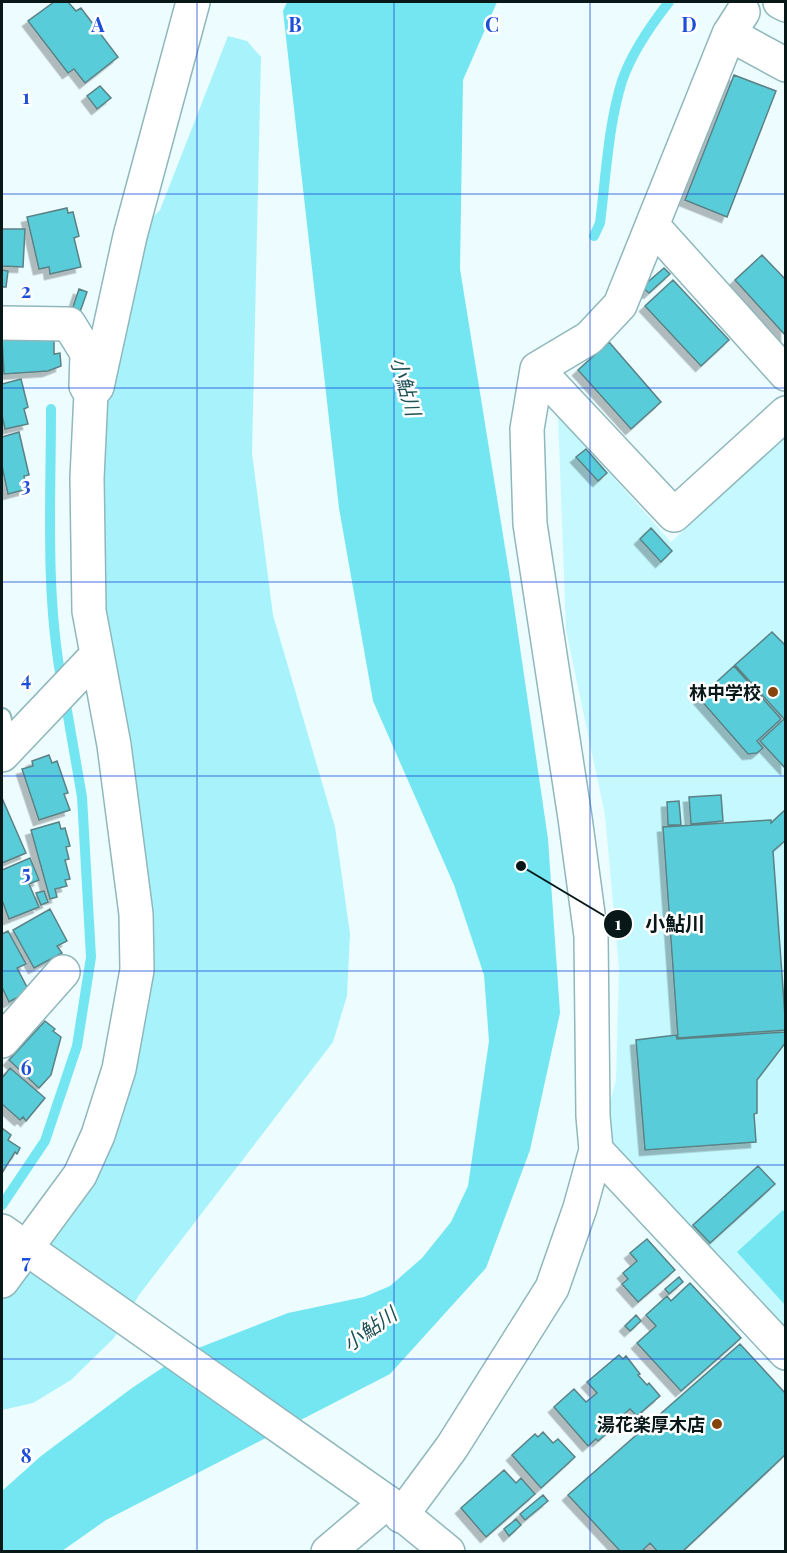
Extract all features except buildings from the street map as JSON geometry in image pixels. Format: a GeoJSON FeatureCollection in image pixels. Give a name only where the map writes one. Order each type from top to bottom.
{"type":"FeatureCollection","features":[{"type":"Feature","properties":{"kind":"street"},"geometry":{"type":"LineString","coordinates":[[91,393],[97,387],[130,236],[193,2]]}},
{"type":"Feature","properties":{"kind":"street"},"geometry":{"type":"LineString","coordinates":[[780,2],[786,4]]}},
{"type":"Feature","properties":{"kind":"street"},"geometry":{"type":"LineString","coordinates":[[328,1551],[394,1509],[452,1447],[552,1288],[580,1208],[596,1150],[593,1116],[591,936],[530,524],[527,429],[537,369],[589,338],[620,305],[736,23],[786,65]]}},
{"type":"Feature","properties":{"kind":"street"},"geometry":{"type":"LineString","coordinates":[[652,225],[786,374]]}},
{"type":"Feature","properties":{"kind":"street"},"geometry":{"type":"LineString","coordinates":[[2,323],[69,324],[87,353],[86,386],[91,393],[87,478],[89,611],[114,745],[136,914],[137,970],[119,1069],[98,1135],[80,1175],[13,1240],[2,1281]]}},
{"type":"Feature","properties":{"kind":"street"},"geometry":{"type":"LineString","coordinates":[[537,369],[674,514],[786,413]]}},
{"type":"Feature","properties":{"kind":"street"},"geometry":{"type":"LineString","coordinates":[[4,740],[63,691],[96,656]]}},
{"type":"Feature","properties":{"kind":"street"},"geometry":{"type":"LineString","coordinates":[[2,1041],[63,972]]}},
{"type":"Feature","properties":{"kind":"street"},"geometry":{"type":"LineString","coordinates":[[596,1150],[786,1353]]}},
{"type":"Feature","properties":{"kind":"street"},"geometry":{"type":"LineString","coordinates":[[13,1240],[348,1475],[447,1551]]}},
{"type":"Feature","properties":{"kind":"shaded area"},"geometry":{"type":"Polygon","coordinates":[[[228,36],[247,41],[261,57],[252,453],[273,615],[335,827],[350,934],[347,996],[333,1042],[139,1295],[114,1338],[71,1380],[33,1403],[2,1410],[2,1300],[23,1272],[145,985],[105,642],[100,403],[144,226],[160,210],[228,36]]]}},
{"type":"Feature","properties":{"kind":"shaded area"},"geometry":{"type":"Polygon","coordinates":[[[558,415],[671,542],[785,436],[785,1327],[602,1131],[616,1080],[619,969],[605,815],[566,630],[558,415]]]}},
{"type":"Feature","properties":{"kind":"water"},"geometry":{"type":"Polygon","coordinates":[[[287,2],[497,2],[463,80],[460,269],[509,572],[548,839],[560,1013],[530,1150],[486,1268],[390,1374],[106,1520],[62,1551],[2,1551],[2,1491],[41,1456],[132,1388],[183,1354],[288,1313],[364,1297],[390,1286],[422,1258],[451,1222],[468,1186],[489,1041],[484,975],[454,885],[373,701],[339,508],[283,11],[287,2]]]}},
{"type":"Feature","properties":{"kind":"water"},"geometry":{"type":"Polygon","coordinates":[[[783,1210],[786,1213],[785,1305],[737,1252],[783,1210]]]}},
{"type":"Feature","properties":{"kind":"waterway"},"geometry":{"type":"LineString","coordinates":[[594,236],[600,223],[610,133],[622,81],[642,39],[669,2]]}},
{"type":"Feature","properties":{"kind":"waterway"},"geometry":{"type":"LineString","coordinates":[[51,409],[51,581],[62,684]]}},
{"type":"Feature","properties":{"kind":"waterway"},"geometry":{"type":"LineString","coordinates":[[2,1205],[45,1141],[77,1046],[91,957],[82,797],[65,699]]}},
{"type":"Feature","properties":{"kind":"place","name":"林中学校"},"geometry":{"type":"Point","coordinates":[773,692]}},
{"type":"Feature","properties":{"kind":"place","name":"小鮎川"},"geometry":{"type":"Point","coordinates":[521,866]}},
{"type":"Feature","properties":{"kind":"place","name":"湯花楽厚木店"},"geometry":{"type":"Point","coordinates":[717,1424]}}]}
